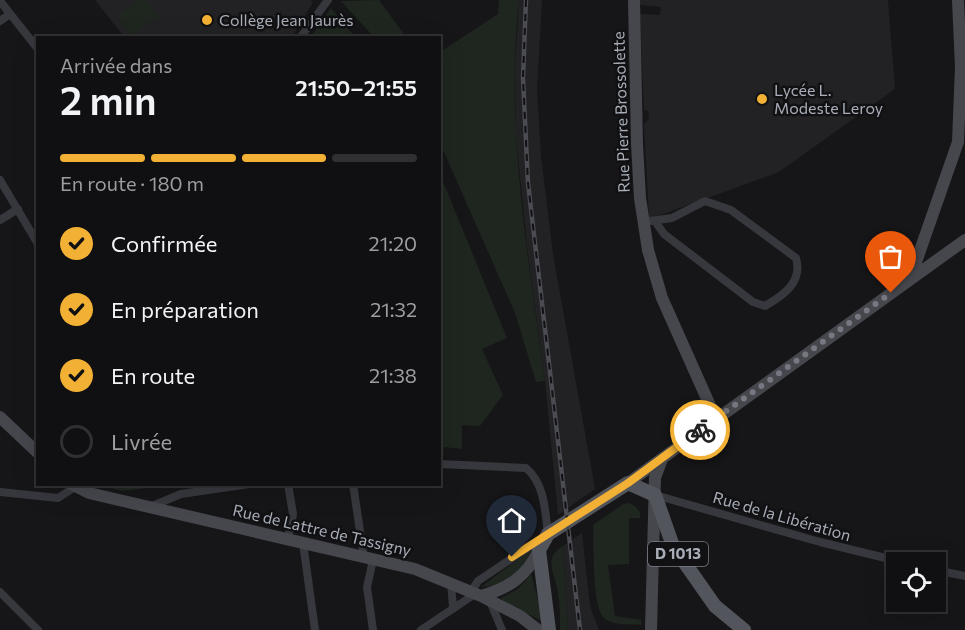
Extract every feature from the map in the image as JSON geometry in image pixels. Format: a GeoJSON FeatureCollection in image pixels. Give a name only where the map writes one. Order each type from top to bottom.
{"type":"FeatureCollection","features":[{"type":"Feature","properties":{"kind":"main road","name":"Rue Pierre Brossolette"},"geometry":{"type":"LineString","coordinates":[[634,0],[637,144],[662,298],[716,419]]}},
{"type":"Feature","properties":{"kind":"main road"},"geometry":{"type":"LineString","coordinates":[[918,274],[916,262],[958,142],[961,67],[958,0]]}},
{"type":"Feature","properties":{"kind":"main road"},"geometry":{"type":"LineString","coordinates":[[479,596],[507,588],[520,579],[548,534],[628,483],[965,240]]}},
{"type":"Feature","properties":{"kind":"main road"},"geometry":{"type":"LineString","coordinates":[[923,242],[933,263]]}},
{"type":"Feature","properties":{"kind":"main road"},"geometry":{"type":"LineString","coordinates":[[0,417],[36,451]]}},
{"type":"Feature","properties":{"kind":"main road"},"geometry":{"type":"LineString","coordinates":[[651,630],[657,468],[664,456]]}},
{"type":"Feature","properties":{"kind":"main road"},"geometry":{"type":"LineString","coordinates":[[628,483],[655,495]]}},
{"type":"Feature","properties":{"kind":"main road","name":"Rue de Lattre de Tassigny"},"geometry":{"type":"LineString","coordinates":[[77,486],[89,493],[415,569],[451,583],[520,616],[538,630]]}},
{"type":"Feature","properties":{"kind":"main road","name":"D 1013"},"geometry":{"type":"LineString","coordinates":[[655,495],[673,546],[715,606],[744,630]]}},
{"type":"Feature","properties":{"kind":"main road"},"geometry":{"type":"LineString","coordinates":[[539,550],[549,630]]}},
{"type":"Feature","properties":{"kind":"street"},"geometry":{"type":"LineString","coordinates":[[301,36],[328,0]]}},
{"type":"Feature","properties":{"kind":"street"},"geometry":{"type":"LineString","coordinates":[[0,1],[36,46]]}},
{"type":"Feature","properties":{"kind":"street"},"geometry":{"type":"LineString","coordinates":[[0,21],[10,14]]}},
{"type":"Feature","properties":{"kind":"street"},"geometry":{"type":"LineString","coordinates":[[0,180],[36,240]]}},
{"type":"Feature","properties":{"kind":"street"},"geometry":{"type":"LineString","coordinates":[[705,201],[730,210],[796,258],[799,273],[791,287],[765,306],[753,302],[649,222],[672,218],[705,201]]}},
{"type":"Feature","properties":{"kind":"street"},"geometry":{"type":"LineString","coordinates":[[0,220],[18,209]]}},
{"type":"Feature","properties":{"kind":"street"},"geometry":{"type":"LineString","coordinates":[[441,464],[526,468],[536,476],[542,495],[548,534],[478,581],[479,596],[502,630]]}},
{"type":"Feature","properties":{"kind":"street"},"geometry":{"type":"LineString","coordinates":[[0,492],[58,498],[74,486]]}},
{"type":"Feature","properties":{"kind":"street"},"geometry":{"type":"LineString","coordinates":[[152,506],[181,494],[235,486]]}},
{"type":"Feature","properties":{"kind":"street"},"geometry":{"type":"LineString","coordinates":[[288,486],[294,514],[288,539]]}},
{"type":"Feature","properties":{"kind":"street"},"geometry":{"type":"LineString","coordinates":[[353,486],[368,559],[367,586],[373,630]]}},
{"type":"Feature","properties":{"kind":"street","name":"Rue de la Libération"},"geometry":{"type":"LineString","coordinates":[[655,495],[820,542],[886,558]]}},
{"type":"Feature","properties":{"kind":"street"},"geometry":{"type":"LineString","coordinates":[[303,543],[315,630]]}},
{"type":"Feature","properties":{"kind":"street"},"geometry":{"type":"LineString","coordinates":[[946,572],[965,576]]}},
{"type":"Feature","properties":{"kind":"street"},"geometry":{"type":"LineString","coordinates":[[451,583],[453,607]]}},
{"type":"Feature","properties":{"kind":"street"},"geometry":{"type":"LineString","coordinates":[[0,592],[38,630]]}},
{"type":"Feature","properties":{"kind":"street"},"geometry":{"type":"LineString","coordinates":[[421,630],[453,607],[479,596]]}},
{"type":"Feature","properties":{"kind":"shaded area","name":"Collège Jean Jaurès"},"geometry":{"type":"Polygon","coordinates":[[[95,0],[310,0],[313,2],[293,36],[123,36],[95,0]]]}},
{"type":"Feature","properties":{"kind":"shaded area"},"geometry":{"type":"Polygon","coordinates":[[[138,0],[146,0],[159,15],[132,36],[117,16],[138,0]]]}},
{"type":"Feature","properties":{"kind":"shaded area"},"geometry":{"type":"Polygon","coordinates":[[[379,0],[405,36],[373,36],[341,1],[379,0]]]}},
{"type":"Feature","properties":{"kind":"shaded area"},"geometry":{"type":"Polygon","coordinates":[[[499,0],[519,0],[515,48],[515,95],[520,191],[545,381],[536,382],[515,313],[441,145],[441,51],[498,14],[499,0]]]}},
{"type":"Feature","properties":{"kind":"shaded area"},"geometry":{"type":"Polygon","coordinates":[[[519,0],[542,0],[537,90],[541,156],[553,254],[595,489],[558,515],[545,381],[528,255],[516,137],[515,66],[519,0]]]}},
{"type":"Feature","properties":{"kind":"shaded area","name":"Lycée L. Modeste Leroy"},"geometry":{"type":"Polygon","coordinates":[[[640,0],[888,0],[895,89],[779,172],[652,218],[649,217],[644,124],[649,119],[648,111],[644,110],[640,14],[660,15],[661,7],[640,5],[640,0]]]}},
{"type":"Feature","properties":{"kind":"shaded area"},"geometry":{"type":"Polygon","coordinates":[[[331,8],[354,36],[312,36],[331,8]]]}},
{"type":"Feature","properties":{"kind":"shaded area"},"geometry":{"type":"Polygon","coordinates":[[[441,176],[507,338],[482,349],[503,395],[480,426],[462,425],[462,449],[444,447],[441,459],[441,176]]]}},
{"type":"Feature","properties":{"kind":"shaded area"},"geometry":{"type":"Polygon","coordinates":[[[104,486],[166,486],[122,491],[104,486]]]}},
{"type":"Feature","properties":{"kind":"shaded area"},"geometry":{"type":"Polygon","coordinates":[[[623,504],[634,505],[640,513],[640,518],[629,518],[629,564],[608,565],[615,616],[641,620],[641,625],[607,621],[600,612],[597,601],[593,525],[623,504]]]}},
{"type":"Feature","properties":{"kind":"shaded area"},"geometry":{"type":"Polygon","coordinates":[[[582,533],[590,606],[599,630],[568,630],[563,546],[582,533]]]}},
{"type":"Feature","properties":{"kind":"shaded area"},"geometry":{"type":"Polygon","coordinates":[[[563,546],[568,630],[560,630],[559,597],[551,561],[563,546]]]}},
{"type":"Feature","properties":{"kind":"shaded area"},"geometry":{"type":"Polygon","coordinates":[[[533,548],[519,570],[513,575],[499,584],[481,587],[533,548]]]}},
{"type":"Feature","properties":{"kind":"shaded area"},"geometry":{"type":"Polygon","coordinates":[[[531,574],[543,618],[540,620],[502,602],[501,598],[518,589],[531,574]]]}},
{"type":"Feature","properties":{"kind":"railway"},"geometry":{"type":"LineString","coordinates":[[526,0],[523,78],[528,183],[580,630]]}},
{"type":"Feature","properties":{"kind":"way so far"},"geometry":{"type":"LineString","coordinates":[[700,430],[891,293]]}},
{"type":"Feature","properties":{"kind":"place","name":"Collège Jean Jaurès"},"geometry":{"type":"Point","coordinates":[207,20]}},
{"type":"Feature","properties":{"kind":"place","name":"Lycée L. Modeste Leroy"},"geometry":{"type":"Point","coordinates":[762,99]}},
{"type":"Feature","properties":{"kind":"route"},"geometry":{"type":"LineString","coordinates":[[512,557],[628,483],[700,430]]}}]}
